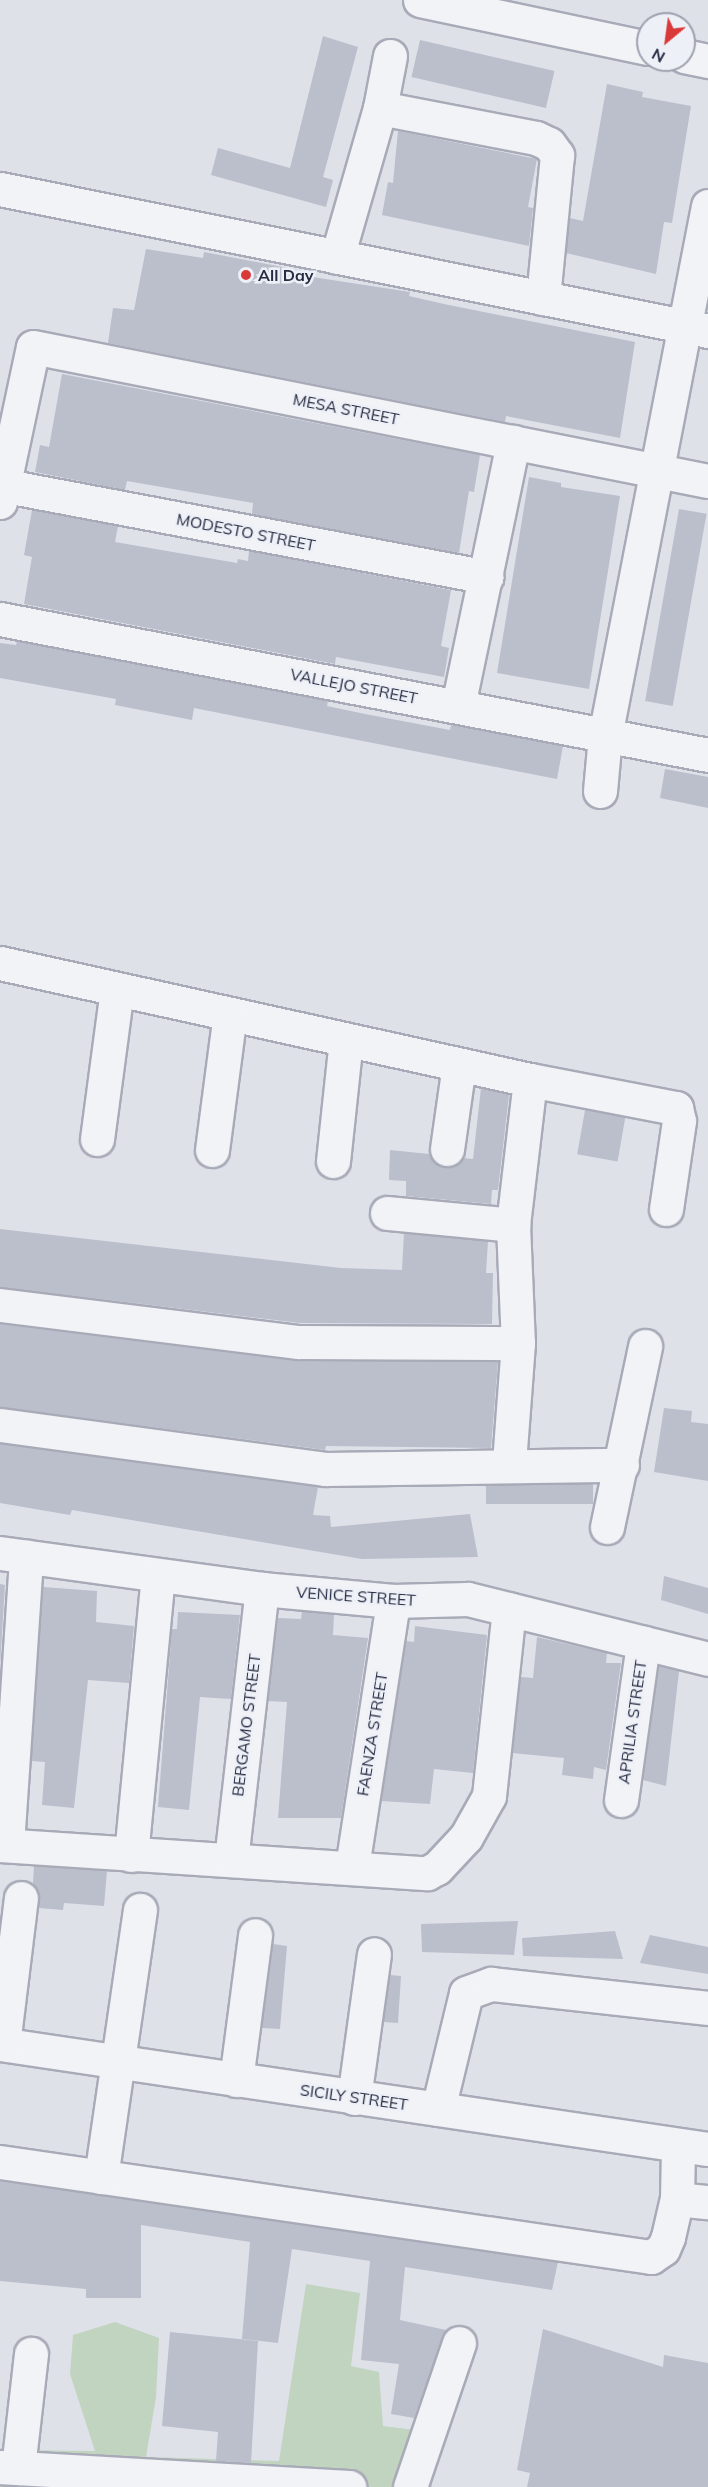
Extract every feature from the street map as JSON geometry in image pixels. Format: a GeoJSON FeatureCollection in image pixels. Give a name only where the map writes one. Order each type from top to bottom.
{"type":"FeatureCollection","features":[{"type":"Feature","properties":{"kind":"street"},"geometry":{"type":"LineString","coordinates":[[420,0],[636,45]]}},
{"type":"Feature","properties":{"kind":"street"},"geometry":{"type":"LineString","coordinates":[[337,256],[380,108],[390,56]]}},
{"type":"Feature","properties":{"kind":"street"},"geometry":{"type":"LineString","coordinates":[[380,108],[536,138],[549,144],[557,155],[543,298]]}},
{"type":"Feature","properties":{"kind":"street"},"geometry":{"type":"LineString","coordinates":[[0,189],[697,329]]}},
{"type":"Feature","properties":{"kind":"street"},"geometry":{"type":"LineString","coordinates":[[600,791],[605,736],[659,471],[697,329],[708,206]]}},
{"type":"Feature","properties":{"kind":"street","name":"MESA STREET"},"geometry":{"type":"LineString","coordinates":[[3,494],[33,347],[708,481]]}},
{"type":"Feature","properties":{"kind":"street"},"geometry":{"type":"LineString","coordinates":[[458,706],[513,442]]}},
{"type":"Feature","properties":{"kind":"street","name":"MODESTO STREET"},"geometry":{"type":"LineString","coordinates":[[3,494],[486,578]]}},
{"type":"Feature","properties":{"kind":"street","name":"VALLEJO STREET"},"geometry":{"type":"LineString","coordinates":[[0,619],[708,754]]}},
{"type":"Feature","properties":{"kind":"street"},"geometry":{"type":"LineString","coordinates":[[0,966],[117,989],[530,1080],[676,1107],[680,1121],[666,1209]]}},
{"type":"Feature","properties":{"kind":"street"},"geometry":{"type":"LineString","coordinates":[[97,1139],[117,989]]}},
{"type":"Feature","properties":{"kind":"street"},"geometry":{"type":"LineString","coordinates":[[212,1150],[230,1014]]}},
{"type":"Feature","properties":{"kind":"street"},"geometry":{"type":"LineString","coordinates":[[333,1161],[346,1040]]}},
{"type":"Feature","properties":{"kind":"street"},"geometry":{"type":"LineString","coordinates":[[447,1149],[459,1065]]}},
{"type":"Feature","properties":{"kind":"street"},"geometry":{"type":"LineString","coordinates":[[509,1464],[518,1343],[513,1225],[530,1080]]}},
{"type":"Feature","properties":{"kind":"street"},"geometry":{"type":"LineString","coordinates":[[387,1213],[513,1225]]}},
{"type":"Feature","properties":{"kind":"street"},"geometry":{"type":"LineString","coordinates":[[0,1305],[299,1342],[518,1343]]}},
{"type":"Feature","properties":{"kind":"street"},"geometry":{"type":"LineString","coordinates":[[607,1527],[622,1465],[645,1346]]}},
{"type":"Feature","properties":{"kind":"street"},"geometry":{"type":"LineString","coordinates":[[0,1425],[325,1469],[509,1464],[622,1465]]}},
{"type":"Feature","properties":{"kind":"street"},"geometry":{"type":"LineString","coordinates":[[13,1555],[4,1845],[427,1873],[436,1868],[466,1837],[489,1796],[509,1609]]}},
{"type":"Feature","properties":{"kind":"street","name":"VENICE STREET"},"geometry":{"type":"LineString","coordinates":[[13,1555],[158,1577],[262,1589],[393,1601],[468,1599],[708,1659]]}},
{"type":"Feature","properties":{"kind":"street"},"geometry":{"type":"LineString","coordinates":[[131,1855],[158,1577]]}},
{"type":"Feature","properties":{"kind":"street","name":"BERGAMO STREET"},"geometry":{"type":"LineString","coordinates":[[231,1860],[262,1589]]}},
{"type":"Feature","properties":{"kind":"street","name":"FAENZA STREET"},"geometry":{"type":"LineString","coordinates":[[352,1867],[393,1601]]}},
{"type":"Feature","properties":{"kind":"street","name":"APRILIA STREET"},"geometry":{"type":"LineString","coordinates":[[621,1800],[643,1643]]}},
{"type":"Feature","properties":{"kind":"street"},"geometry":{"type":"LineString","coordinates":[[2,2044],[21,1898]]}},
{"type":"Feature","properties":{"kind":"street"},"geometry":{"type":"LineString","coordinates":[[100,2177],[140,1910]]}},
{"type":"Feature","properties":{"kind":"street"},"geometry":{"type":"LineString","coordinates":[[236,2080],[255,1935]]}},
{"type":"Feature","properties":{"kind":"street"},"geometry":{"type":"LineString","coordinates":[[354,2098],[374,1954]]}},
{"type":"Feature","properties":{"kind":"street"},"geometry":{"type":"LineString","coordinates":[[438,2109],[466,1993],[491,1984],[708,2008]]}},
{"type":"Feature","properties":{"kind":"street","name":"SICILY STREET"},"geometry":{"type":"LineString","coordinates":[[2,2044],[693,2148]]}},
{"type":"Feature","properties":{"kind":"street"},"geometry":{"type":"LineString","coordinates":[[0,2162],[651,2257],[663,2249],[693,2201],[693,2148]]}},
{"type":"Feature","properties":{"kind":"street"},"geometry":{"type":"LineString","coordinates":[[410,2487],[459,2343]]}},
{"type":"Feature","properties":{"kind":"street"},"geometry":{"type":"LineString","coordinates":[[31,2355],[9,2467],[349,2487]]}},
{"type":"Feature","properties":{"kind":"green space"},"geometry":{"type":"Polygon","coordinates":[[[306,2284],[360,2293],[351,2366],[379,2372],[383,2426],[415,2430],[432,2487],[0,2487],[0,2450],[95,2451],[70,2374],[73,2335],[115,2322],[159,2338],[156,2397],[146,2457],[279,2461],[306,2284]]]}},
{"type":"Feature","properties":{"kind":"building"},"geometry":{"type":"Polygon","coordinates":[[[323,36],[358,47],[323,177],[333,180],[326,207],[211,175],[218,148],[290,168],[323,36]]]}},
{"type":"Feature","properties":{"kind":"building"},"geometry":{"type":"Polygon","coordinates":[[[420,40],[554,71],[546,108],[411,77],[420,40]]]}},
{"type":"Feature","properties":{"kind":"building"},"geometry":{"type":"Polygon","coordinates":[[[607,84],[643,92],[642,97],[691,106],[672,223],[664,222],[656,274],[566,253],[570,218],[583,221],[607,84]]]}},
{"type":"Feature","properties":{"kind":"building"},"geometry":{"type":"Polygon","coordinates":[[[398,131],[537,159],[528,207],[533,208],[529,246],[382,215],[388,182],[393,183],[398,131]]]}},
{"type":"Feature","properties":{"kind":"building"},"geometry":{"type":"Polygon","coordinates":[[[146,249],[203,258],[204,252],[293,269],[293,274],[410,292],[409,296],[444,304],[635,342],[620,438],[506,416],[505,422],[108,343],[113,308],[134,310],[146,249]]]}},
{"type":"Feature","properties":{"kind":"building"},"geometry":{"type":"Polygon","coordinates":[[[62,374],[480,455],[474,492],[469,491],[459,553],[252,514],[253,503],[127,481],[125,490],[35,472],[40,445],[49,447],[62,374]]]}},
{"type":"Feature","properties":{"kind":"building"},"geometry":{"type":"Polygon","coordinates":[[[529,477],[561,483],[561,487],[620,496],[589,689],[497,673],[529,477]]]}},
{"type":"Feature","properties":{"kind":"building"},"geometry":{"type":"Polygon","coordinates":[[[679,509],[707,514],[673,706],[645,701],[679,509]]]}},
{"type":"Feature","properties":{"kind":"building"},"geometry":{"type":"Polygon","coordinates":[[[32,510],[118,526],[115,542],[237,563],[238,559],[248,561],[249,551],[451,590],[441,646],[449,648],[444,677],[336,657],[335,664],[24,604],[32,557],[24,555],[32,510]]]}},
{"type":"Feature","properties":{"kind":"building"},"geometry":{"type":"Polygon","coordinates":[[[17,641],[328,701],[327,706],[365,714],[450,730],[451,725],[563,746],[557,779],[194,708],[192,720],[115,705],[116,699],[0,678],[0,643],[16,645],[17,641]]]}},
{"type":"Feature","properties":{"kind":"building"},"geometry":{"type":"Polygon","coordinates":[[[665,769],[708,777],[708,808],[660,798],[665,769]]]}},
{"type":"Feature","properties":{"kind":"building"},"geometry":{"type":"Polygon","coordinates":[[[481,1088],[509,1095],[498,1190],[492,1190],[491,1204],[406,1196],[406,1181],[389,1180],[390,1150],[429,1154],[435,1163],[445,1168],[454,1166],[463,1158],[473,1159],[481,1088]]]}},
{"type":"Feature","properties":{"kind":"building"},"geometry":{"type":"Polygon","coordinates":[[[585,1110],[625,1117],[618,1161],[577,1154],[585,1110]]]}},
{"type":"Feature","properties":{"kind":"building"},"geometry":{"type":"Polygon","coordinates":[[[0,1229],[341,1268],[402,1270],[404,1233],[488,1241],[486,1273],[493,1273],[492,1324],[300,1323],[0,1287],[0,1229]]]}},
{"type":"Feature","properties":{"kind":"building"},"geometry":{"type":"Polygon","coordinates":[[[0,1324],[297,1361],[498,1362],[491,1448],[326,1446],[325,1450],[0,1407],[0,1324]]]}},
{"type":"Feature","properties":{"kind":"building"},"geometry":{"type":"Polygon","coordinates":[[[664,1408],[692,1411],[691,1422],[708,1424],[708,1481],[654,1472],[664,1408]]]}},
{"type":"Feature","properties":{"kind":"building"},"geometry":{"type":"Polygon","coordinates":[[[0,1444],[318,1487],[313,1515],[330,1516],[331,1527],[470,1514],[478,1557],[362,1559],[72,1510],[70,1515],[0,1503],[0,1444]]]}},
{"type":"Feature","properties":{"kind":"building"},"geometry":{"type":"Polygon","coordinates":[[[486,1484],[593,1484],[593,1504],[486,1504],[486,1484]]]}},
{"type":"Feature","properties":{"kind":"building"},"geometry":{"type":"Polygon","coordinates":[[[664,1576],[708,1588],[708,1614],[661,1600],[664,1576]]]}},
{"type":"Feature","properties":{"kind":"building"},"geometry":{"type":"Polygon","coordinates":[[[0,1584],[5,1585],[0,1666],[0,1584]]]}},
{"type":"Feature","properties":{"kind":"building"},"geometry":{"type":"Polygon","coordinates":[[[43,1587],[97,1591],[96,1622],[134,1626],[129,1683],[88,1680],[74,1808],[42,1805],[45,1762],[31,1761],[43,1587]]]}},
{"type":"Feature","properties":{"kind":"building"},"geometry":{"type":"Polygon","coordinates":[[[302,1611],[334,1614],[333,1635],[368,1638],[341,1818],[278,1818],[287,1702],[268,1701],[278,1618],[301,1619],[302,1611]]]}},
{"type":"Feature","properties":{"kind":"building"},"geometry":{"type":"Polygon","coordinates":[[[178,1612],[240,1615],[231,1699],[200,1697],[189,1810],[158,1807],[172,1629],[177,1629],[178,1612]]]}},
{"type":"Feature","properties":{"kind":"building"},"geometry":{"type":"Polygon","coordinates":[[[415,1626],[487,1635],[473,1773],[434,1769],[430,1804],[381,1801],[406,1641],[414,1642],[415,1626]]]}},
{"type":"Feature","properties":{"kind":"building"},"geometry":{"type":"Polygon","coordinates":[[[537,1637],[607,1653],[606,1663],[621,1663],[606,1770],[594,1767],[593,1779],[562,1775],[564,1758],[512,1753],[521,1677],[533,1678],[537,1637]]]}},
{"type":"Feature","properties":{"kind":"building"},"geometry":{"type":"Polygon","coordinates":[[[659,1666],[679,1671],[666,1786],[643,1780],[659,1666]]]}},
{"type":"Feature","properties":{"kind":"building"},"geometry":{"type":"Polygon","coordinates":[[[34,1866],[107,1871],[104,1906],[64,1903],[63,1910],[39,1908],[38,1891],[33,1883],[34,1866]]]}},
{"type":"Feature","properties":{"kind":"building"},"geometry":{"type":"Polygon","coordinates":[[[518,1921],[514,1955],[422,1952],[421,1924],[518,1921]]]}},
{"type":"Feature","properties":{"kind":"building"},"geometry":{"type":"Polygon","coordinates":[[[615,1931],[623,1959],[523,1956],[522,1938],[615,1931]]]}},
{"type":"Feature","properties":{"kind":"building"},"geometry":{"type":"Polygon","coordinates":[[[650,1935],[708,1947],[708,1974],[640,1963],[650,1935]]]}},
{"type":"Feature","properties":{"kind":"building"},"geometry":{"type":"Polygon","coordinates":[[[273,1944],[287,1946],[280,2029],[262,2028],[273,1944]]]}},
{"type":"Feature","properties":{"kind":"building"},"geometry":{"type":"Polygon","coordinates":[[[390,1975],[401,1976],[398,2023],[383,2022],[390,1975]]]}},
{"type":"Feature","properties":{"kind":"building"},"geometry":{"type":"Polygon","coordinates":[[[0,2181],[558,2262],[552,2290],[405,2267],[400,2320],[446,2330],[414,2418],[391,2414],[399,2364],[361,2360],[370,2261],[292,2249],[278,2343],[242,2339],[250,2242],[141,2225],[141,2298],[86,2298],[86,2289],[0,2281],[0,2181]]]}},
{"type":"Feature","properties":{"kind":"building"},"geometry":{"type":"Polygon","coordinates":[[[543,2329],[663,2367],[664,2355],[708,2363],[708,2487],[527,2487],[530,2473],[517,2470],[543,2329]]]}},
{"type":"Feature","properties":{"kind":"building"},"geometry":{"type":"Polygon","coordinates":[[[170,2332],[258,2341],[251,2463],[216,2461],[218,2432],[162,2426],[170,2332]]]}},
{"type":"Feature","properties":{"kind":"place","name":"All Day"},"geometry":{"type":"Point","coordinates":[246,275]}}]}
